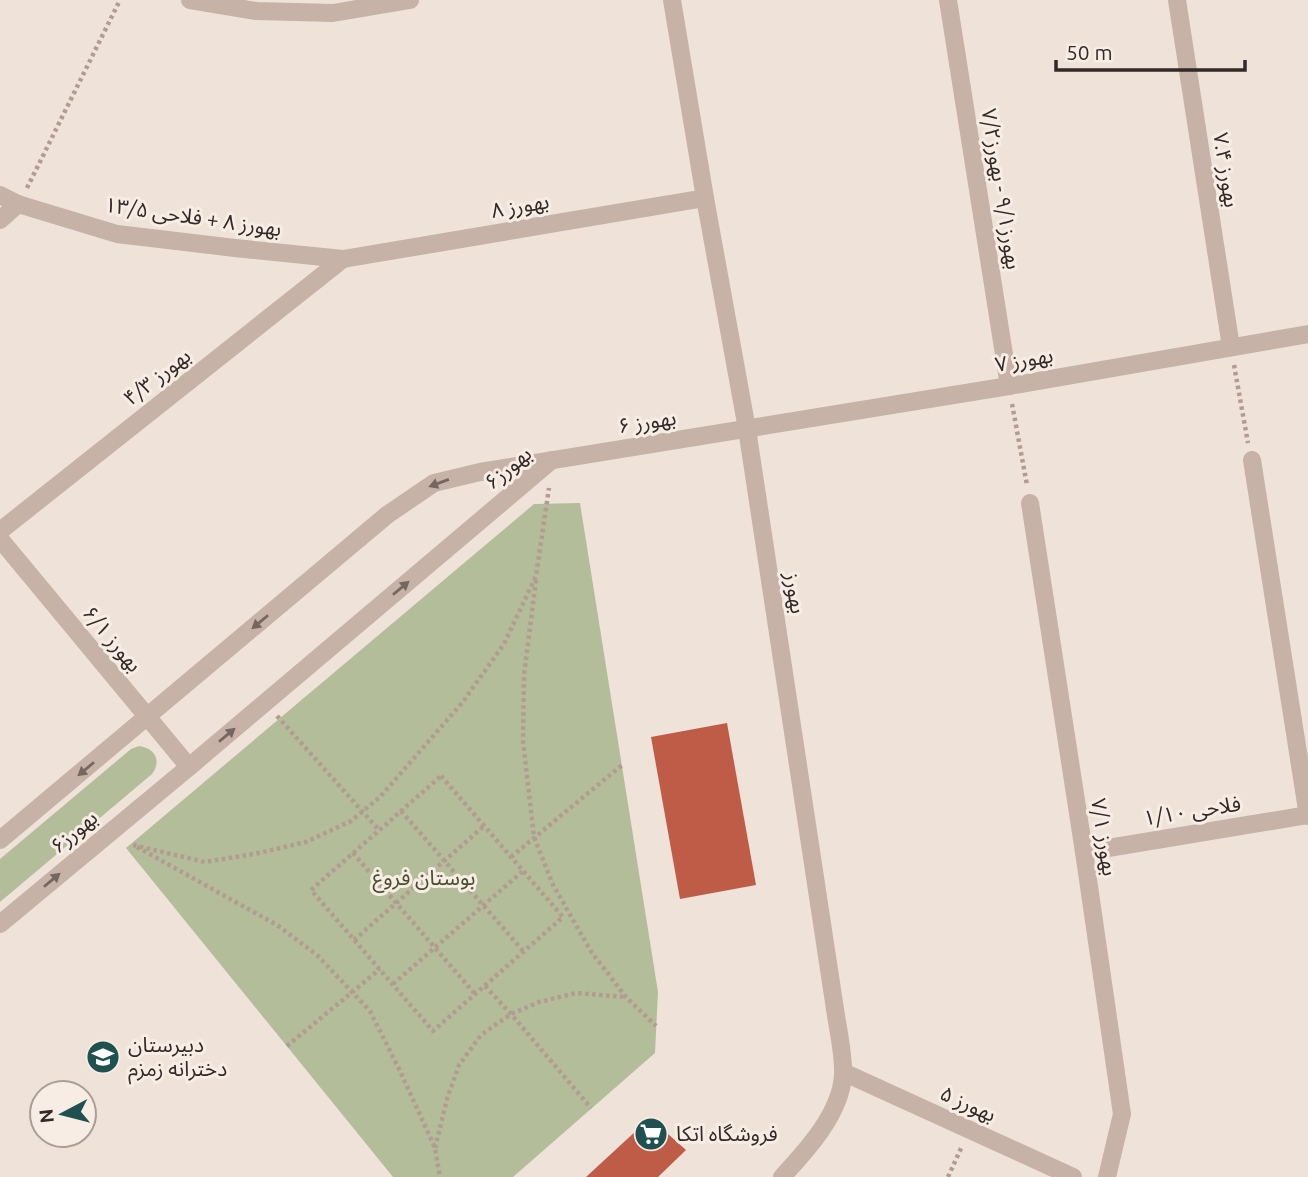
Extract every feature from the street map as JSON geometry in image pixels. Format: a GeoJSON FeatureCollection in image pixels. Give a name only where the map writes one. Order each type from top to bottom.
{"type":"FeatureCollection","features":[{"type":"Feature","properties":{"kind":"street"},"geometry":{"type":"LineString","coordinates":[[190,0],[256,11],[333,13],[410,0]]}},
{"type":"Feature","properties":{"kind":"street","name":"بهورز"},"geometry":{"type":"LineString","coordinates":[[673,0],[705,198],[747,429],[843,1072],[841,1091],[830,1117],[782,1177]]}},
{"type":"Feature","properties":{"kind":"street","name":"بهورز۹/۱ - بهورز۷/۲"},"geometry":{"type":"LineString","coordinates":[[948,0],[1009,386]]}},
{"type":"Feature","properties":{"kind":"street","name":"بهورز ۷.۴"},"geometry":{"type":"LineString","coordinates":[[1177,0],[1231,347]]}},
{"type":"Feature","properties":{"kind":"street","name":"بهورز ۸ + فلاحی ۱۳/۵"},"geometry":{"type":"LineString","coordinates":[[0,195],[18,204],[117,233],[343,259]]}},
{"type":"Feature","properties":{"kind":"street","name":"بهورز ۸"},"geometry":{"type":"LineString","coordinates":[[343,259],[705,198]]}},
{"type":"Feature","properties":{"kind":"street"},"geometry":{"type":"LineString","coordinates":[[0,220],[18,204]]}},
{"type":"Feature","properties":{"kind":"street","name":"بهورز ۴/۳"},"geometry":{"type":"LineString","coordinates":[[0,531],[343,259]]}},
{"type":"Feature","properties":{"kind":"street","name":"بهورز ۷"},"geometry":{"type":"LineString","coordinates":[[747,429],[1308,334]]}},
{"type":"Feature","properties":{"kind":"street","name":"بهورز ۶"},"geometry":{"type":"LineString","coordinates":[[554,459],[747,429]]}},
{"type":"Feature","properties":{"kind":"street","name":"بهورز۶"},"geometry":{"type":"LineString","coordinates":[[0,924],[554,459]]}},
{"type":"Feature","properties":{"kind":"street","name":"بهورز۶"},"geometry":{"type":"LineString","coordinates":[[0,840],[387,515],[434,483],[554,459]]}},
{"type":"Feature","properties":{"kind":"street"},"geometry":{"type":"LineString","coordinates":[[1252,460],[1308,815]]}},
{"type":"Feature","properties":{"kind":"street","name":"بهورز ۷/۱"},"geometry":{"type":"LineString","coordinates":[[1030,503],[1122,1114],[1107,1177]]}},
{"type":"Feature","properties":{"kind":"street","name":"بهورز ۶/۱"},"geometry":{"type":"LineString","coordinates":[[0,539],[189,767]]}},
{"type":"Feature","properties":{"kind":"street","name":"فلاحی ۱/۱۰"},"geometry":{"type":"LineString","coordinates":[[1084,852],[1308,815]]}},
{"type":"Feature","properties":{"kind":"street","name":"بهورز ۵"},"geometry":{"type":"LineString","coordinates":[[843,1072],[1073,1177]]}},
{"type":"Feature","properties":{"kind":"path"},"geometry":{"type":"LineString","coordinates":[[18,204],[120,0]]}},
{"type":"Feature","properties":{"kind":"path"},"geometry":{"type":"LineString","coordinates":[[1231,347],[1252,460]]}},
{"type":"Feature","properties":{"kind":"path"},"geometry":{"type":"LineString","coordinates":[[1009,386],[1030,503]]}},
{"type":"Feature","properties":{"kind":"path"},"geometry":{"type":"LineString","coordinates":[[554,459],[536,576],[523,688],[523,741],[534,837],[554,885],[592,953],[626,998],[656,1026]]}},
{"type":"Feature","properties":{"kind":"path"},"geometry":{"type":"LineString","coordinates":[[440,1177],[435,1148],[370,1011],[317,955],[277,925],[132,845],[205,862],[306,842],[351,821],[380,797],[462,703],[504,644],[536,576]]}},
{"type":"Feature","properties":{"kind":"path"},"geometry":{"type":"LineString","coordinates":[[265,703],[379,830]]}},
{"type":"Feature","properties":{"kind":"path"},"geometry":{"type":"LineString","coordinates":[[511,857],[622,765]]}},
{"type":"Feature","properties":{"kind":"path"},"geometry":{"type":"LineString","coordinates":[[441,776],[484,826],[563,917],[433,1031],[311,890],[441,776]]}},
{"type":"Feature","properties":{"kind":"path"},"geometry":{"type":"LineString","coordinates":[[401,811],[524,952]]}},
{"type":"Feature","properties":{"kind":"path"},"geometry":{"type":"LineString","coordinates":[[354,940],[484,826]]}},
{"type":"Feature","properties":{"kind":"path"},"geometry":{"type":"LineString","coordinates":[[353,853],[475,994]]}},
{"type":"Feature","properties":{"kind":"path"},"geometry":{"type":"LineString","coordinates":[[393,984],[523,871]]}},
{"type":"Feature","properties":{"kind":"path"},"geometry":{"type":"LineString","coordinates":[[287,1046],[380,969]]}},
{"type":"Feature","properties":{"kind":"path"},"geometry":{"type":"LineString","coordinates":[[485,986],[592,1108]]}},
{"type":"Feature","properties":{"kind":"path"},"geometry":{"type":"LineString","coordinates":[[435,1148],[459,1065],[481,1035],[511,1014],[539,1002],[576,993],[626,998]]}},
{"type":"Feature","properties":{"kind":"path"},"geometry":{"type":"LineString","coordinates":[[948,1177],[969,1129]]}},
{"type":"Feature","properties":{"kind":"green space","name":"بوستان فروغ"},"geometry":{"type":"Polygon","coordinates":[[[580,503],[658,992],[655,1053],[513,1177],[393,1177],[126,848],[534,504],[580,503]]]}},
{"type":"Feature","properties":{"kind":"green space"},"geometry":{"type":"Polygon","coordinates":[[[139,746],[149,749],[155,756],[156,764],[152,774],[0,902],[0,859],[131,749],[139,746]]]}},
{"type":"Feature","properties":{"kind":"building"},"geometry":{"type":"Polygon","coordinates":[[[727,723],[756,885],[680,899],[651,737],[727,723]]]}},
{"type":"Feature","properties":{"kind":"building","name":"فروشگاه اتکا"},"geometry":{"type":"Polygon","coordinates":[[[650,1118],[686,1150],[658,1177],[586,1177],[650,1118]]]}},
{"type":"Feature","properties":{"kind":"place","name":"دبیرستان دخترانه زمزم"},"geometry":{"type":"Point","coordinates":[103,1057]}},
{"type":"Feature","properties":{"kind":"place","name":"فروشگاه اتکا"},"geometry":{"type":"Point","coordinates":[651,1134]}}]}
